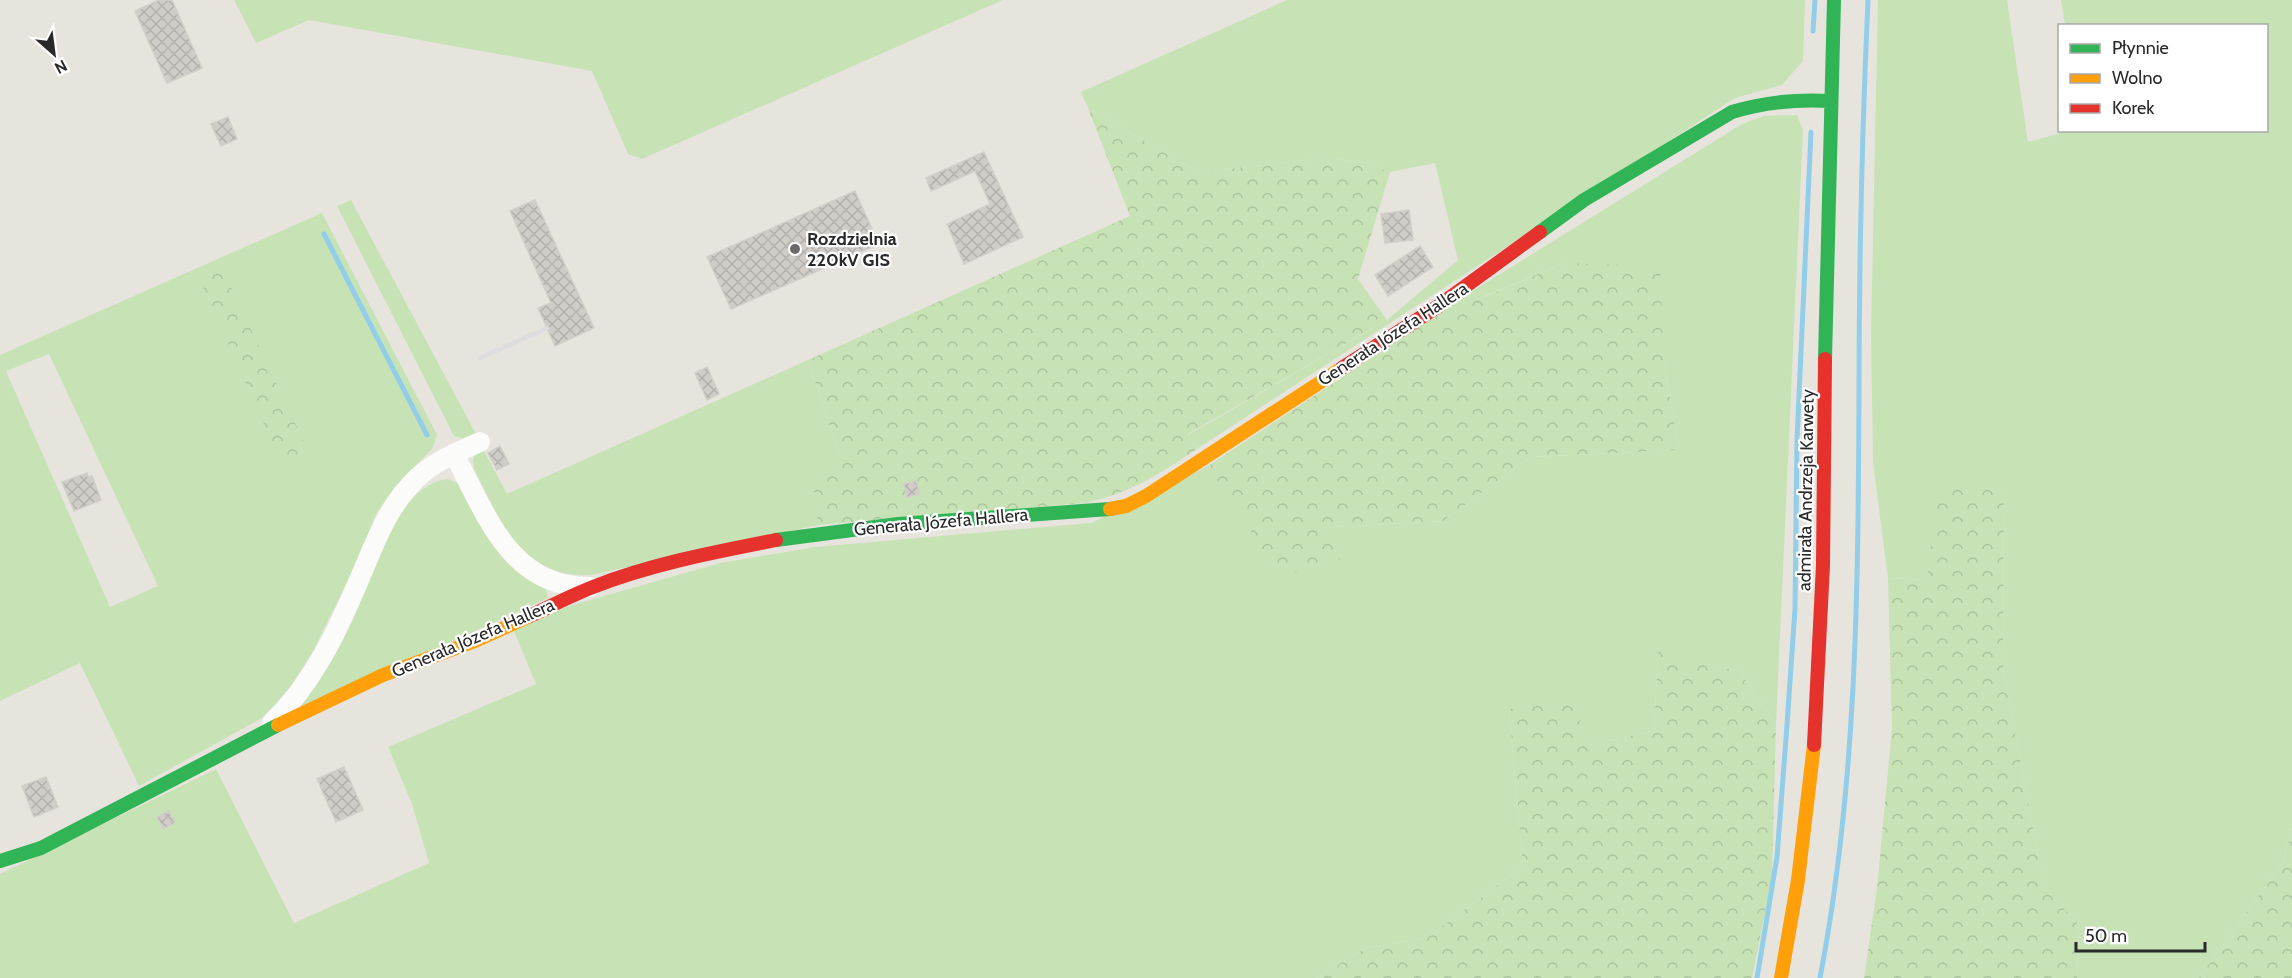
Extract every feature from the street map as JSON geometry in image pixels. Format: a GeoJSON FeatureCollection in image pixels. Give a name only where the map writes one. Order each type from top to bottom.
{"type":"FeatureCollection","features":[{"type":"Feature","properties":{"kind":"street","name":"admirała Andrzeja Karwety"},"geometry":{"type":"LineString","coordinates":[[1781,978],[1798,880],[1817,718],[1824,554],[1830,101],[1834,0]]}},
{"type":"Feature","properties":{"kind":"street","name":"Generała Józefa Hallera"},"geometry":{"type":"LineString","coordinates":[[0,861],[41,848],[262,733],[383,675],[475,641],[593,587],[697,556],[775,540],[898,525],[1038,513],[1090,513],[1126,506],[1146,496],[1239,433],[1437,307],[1584,200],[1700,130],[1732,112],[1754,105],[1797,99],[1830,101]]}},
{"type":"Feature","properties":{"kind":"street"},"geometry":{"type":"LineString","coordinates":[[262,733],[288,708],[315,670],[360,578],[386,518],[401,496],[434,464],[480,442]]}},
{"type":"Feature","properties":{"kind":"street"},"geometry":{"type":"LineString","coordinates":[[454,454],[504,545],[521,564],[559,585],[593,587]]}},
{"type":"Feature","properties":{"kind":"green space"},"geometry":{"type":"Polygon","coordinates":[[[234,0],[1003,0],[642,159],[628,154],[592,71],[309,20],[256,43],[234,0]]]}},
{"type":"Feature","properties":{"kind":"green space"},"geometry":{"type":"Polygon","coordinates":[[[1287,0],[1805,0],[1803,61],[1782,85],[1735,98],[1197,449],[1188,435],[1387,320],[1458,260],[1435,163],[1390,172],[1365,163],[1326,158],[1198,172],[1088,108],[1081,92],[1287,0]]]}},
{"type":"Feature","properties":{"kind":"green space"},"geometry":{"type":"Polygon","coordinates":[[[1878,0],[2007,0],[2028,142],[2064,132],[2268,132],[2268,24],[2065,24],[2061,0],[2292,0],[2292,828],[2283,862],[2199,978],[2077,978],[2079,925],[2044,889],[2003,668],[2004,483],[1927,580],[1888,578],[1873,463],[1871,332],[1878,0]]]}},
{"type":"Feature","properties":{"kind":"green space"},"geometry":{"type":"Polygon","coordinates":[[[1088,108],[1198,172],[1326,158],[1365,163],[1390,172],[1358,279],[1387,320],[1188,434],[1197,449],[1156,475],[1117,494],[1085,503],[818,525],[812,477],[839,455],[808,360],[1130,216],[1088,108]]]}},
{"type":"Feature","properties":{"kind":"green space"},"geometry":{"type":"Polygon","coordinates":[[[1797,115],[1803,130],[1776,724],[1740,672],[1658,652],[1654,731],[1589,745],[1509,709],[1523,866],[1427,938],[1366,948],[1316,978],[0,978],[0,874],[216,769],[294,923],[429,863],[412,804],[388,747],[536,684],[513,629],[569,606],[720,563],[815,547],[1091,523],[1208,466],[1334,527],[1443,521],[1530,457],[1679,450],[1664,364],[1564,263],[1476,300],[1471,292],[1742,124],[1764,116],[1797,115]]]}},
{"type":"Feature","properties":{"kind":"green space"},"geometry":{"type":"Polygon","coordinates":[[[351,200],[476,434],[464,439],[454,436],[337,206],[351,200]]]}},
{"type":"Feature","properties":{"kind":"green space"},"geometry":{"type":"Polygon","coordinates":[[[322,213],[437,435],[432,449],[394,488],[376,514],[362,552],[312,653],[289,689],[262,718],[139,786],[80,663],[0,701],[0,355],[322,213]],[[49,354],[6,371],[110,607],[158,586],[49,354]]]}},
{"type":"Feature","properties":{"kind":"green space"},"geometry":{"type":"Polygon","coordinates":[[[1564,263],[1660,266],[1664,364],[1679,450],[1530,457],[1443,521],[1334,527],[1340,559],[1280,576],[1208,466],[1471,292],[1477,300],[1564,263]]]}},
{"type":"Feature","properties":{"kind":"green space"},"geometry":{"type":"Polygon","coordinates":[[[222,268],[311,457],[284,469],[199,278],[222,268]]]}},
{"type":"Feature","properties":{"kind":"green space"},"geometry":{"type":"Polygon","coordinates":[[[808,360],[839,455],[818,525],[591,575],[567,574],[547,568],[530,557],[516,543],[494,508],[474,469],[474,457],[483,449],[507,494],[808,360]]]}},
{"type":"Feature","properties":{"kind":"green space"},"geometry":{"type":"Polygon","coordinates":[[[448,479],[462,485],[485,532],[504,558],[530,580],[546,589],[548,598],[297,712],[344,638],[383,544],[395,521],[410,501],[427,486],[448,479]]]}},
{"type":"Feature","properties":{"kind":"green space"},"geometry":{"type":"Polygon","coordinates":[[[2004,482],[2003,668],[2044,888],[2079,925],[2077,978],[1864,978],[1877,888],[1892,728],[1888,578],[1927,580],[1937,492],[2004,482]]]}},
{"type":"Feature","properties":{"kind":"green space"},"geometry":{"type":"Polygon","coordinates":[[[1658,651],[1740,672],[1776,724],[1772,878],[1752,978],[1316,978],[1366,948],[1427,938],[1523,866],[1509,709],[1573,702],[1589,745],[1654,731],[1658,651]]]}},
{"type":"Feature","properties":{"kind":"green space"},"geometry":{"type":"Polygon","coordinates":[[[2292,828],[2292,978],[2199,978],[2283,862],[2292,828]]]}},
{"type":"Feature","properties":{"kind":"building"},"geometry":{"type":"Polygon","coordinates":[[[159,0],[172,0],[202,68],[167,83],[135,11],[159,0]]]}},
{"type":"Feature","properties":{"kind":"building"},"geometry":{"type":"Polygon","coordinates":[[[228,117],[237,139],[221,146],[211,124],[228,117]]]}},
{"type":"Feature","properties":{"kind":"building"},"geometry":{"type":"Polygon","coordinates":[[[984,152],[1023,237],[964,264],[947,224],[990,204],[975,171],[931,191],[926,178],[984,152]]]}},
{"type":"Feature","properties":{"kind":"building","name":"Rozdzielnia 220kV GIS"},"geometry":{"type":"Polygon","coordinates":[[[855,191],[879,244],[731,309],[707,257],[855,191]]]}},
{"type":"Feature","properties":{"kind":"building"},"geometry":{"type":"Polygon","coordinates":[[[535,200],[594,328],[555,346],[538,308],[551,303],[510,211],[535,200]]]}},
{"type":"Feature","properties":{"kind":"building"},"geometry":{"type":"Polygon","coordinates":[[[1409,210],[1413,240],[1385,243],[1381,214],[1409,210]]]}},
{"type":"Feature","properties":{"kind":"building"},"geometry":{"type":"Polygon","coordinates":[[[1420,246],[1433,267],[1388,296],[1375,275],[1420,246]]]}},
{"type":"Feature","properties":{"kind":"building"},"geometry":{"type":"Polygon","coordinates":[[[707,367],[719,394],[707,400],[695,373],[707,367]]]}},
{"type":"Feature","properties":{"kind":"building"},"geometry":{"type":"Polygon","coordinates":[[[500,446],[509,464],[497,470],[488,453],[500,446]]]}},
{"type":"Feature","properties":{"kind":"building"},"geometry":{"type":"Polygon","coordinates":[[[87,473],[88,477],[92,476],[101,500],[74,511],[62,482],[87,473]]]}},
{"type":"Feature","properties":{"kind":"building"},"geometry":{"type":"Polygon","coordinates":[[[916,481],[920,494],[907,497],[904,484],[916,481]]]}},
{"type":"Feature","properties":{"kind":"building"},"geometry":{"type":"Polygon","coordinates":[[[344,767],[363,810],[336,822],[317,779],[344,767]]]}},
{"type":"Feature","properties":{"kind":"building"},"geometry":{"type":"Polygon","coordinates":[[[46,777],[58,807],[34,817],[22,786],[46,777]]]}},
{"type":"Feature","properties":{"kind":"building"},"geometry":{"type":"Polygon","coordinates":[[[169,811],[175,823],[163,829],[157,817],[169,811]]]}},
{"type":"Feature","properties":{"kind":"waterway"},"geometry":{"type":"LineString","coordinates":[[1813,31],[1815,0]]}},
{"type":"Feature","properties":{"kind":"waterway"},"geometry":{"type":"LineString","coordinates":[[1820,978],[1842,833],[1853,687],[1858,541],[1861,197],[1868,0]]}},
{"type":"Feature","properties":{"kind":"waterway"},"geometry":{"type":"LineString","coordinates":[[1757,978],[1777,857],[1795,609],[1797,440],[1811,132]]}},
{"type":"Feature","properties":{"kind":"waterway"},"geometry":{"type":"LineString","coordinates":[[324,234],[427,435]]}},
{"type":"Feature","properties":{"kind":"railway"},"geometry":{"type":"LineString","coordinates":[[480,358],[547,328]]}},
{"type":"Feature","properties":{"kind":"traffic: fast"},"geometry":{"type":"LineString","coordinates":[[1825,359],[1834,0]]}},
{"type":"Feature","properties":{"kind":"traffic: fast"},"geometry":{"type":"LineString","coordinates":[[1540,232],[1584,200],[1732,112],[1781,102],[1830,101]]}},
{"type":"Feature","properties":{"kind":"traffic: fast"},"geometry":{"type":"LineString","coordinates":[[776,540],[898,524],[1110,509]]}},
{"type":"Feature","properties":{"kind":"traffic: fast"},"geometry":{"type":"LineString","coordinates":[[0,861],[41,848],[278,725]]}},
{"type":"Feature","properties":{"kind":"traffic: slow"},"geometry":{"type":"LineString","coordinates":[[1110,509],[1126,506],[1146,496],[1342,368]]}},
{"type":"Feature","properties":{"kind":"traffic: slow"},"geometry":{"type":"LineString","coordinates":[[278,725],[383,675],[475,641],[530,616]]}},
{"type":"Feature","properties":{"kind":"traffic: slow"},"geometry":{"type":"LineString","coordinates":[[1781,978],[1798,880],[1814,745]]}},
{"type":"Feature","properties":{"kind":"traffic: jam"},"geometry":{"type":"LineString","coordinates":[[1342,368],[1437,307],[1540,232]]}},
{"type":"Feature","properties":{"kind":"traffic: jam"},"geometry":{"type":"LineString","coordinates":[[1814,745],[1823,565],[1825,359]]}},
{"type":"Feature","properties":{"kind":"traffic: jam"},"geometry":{"type":"LineString","coordinates":[[530,616],[585,590],[637,572],[683,559],[776,540]]}},
{"type":"Feature","properties":{"kind":"place","name":"Rozdzielnia 220kV GIS"},"geometry":{"type":"Point","coordinates":[795,249]}}]}
